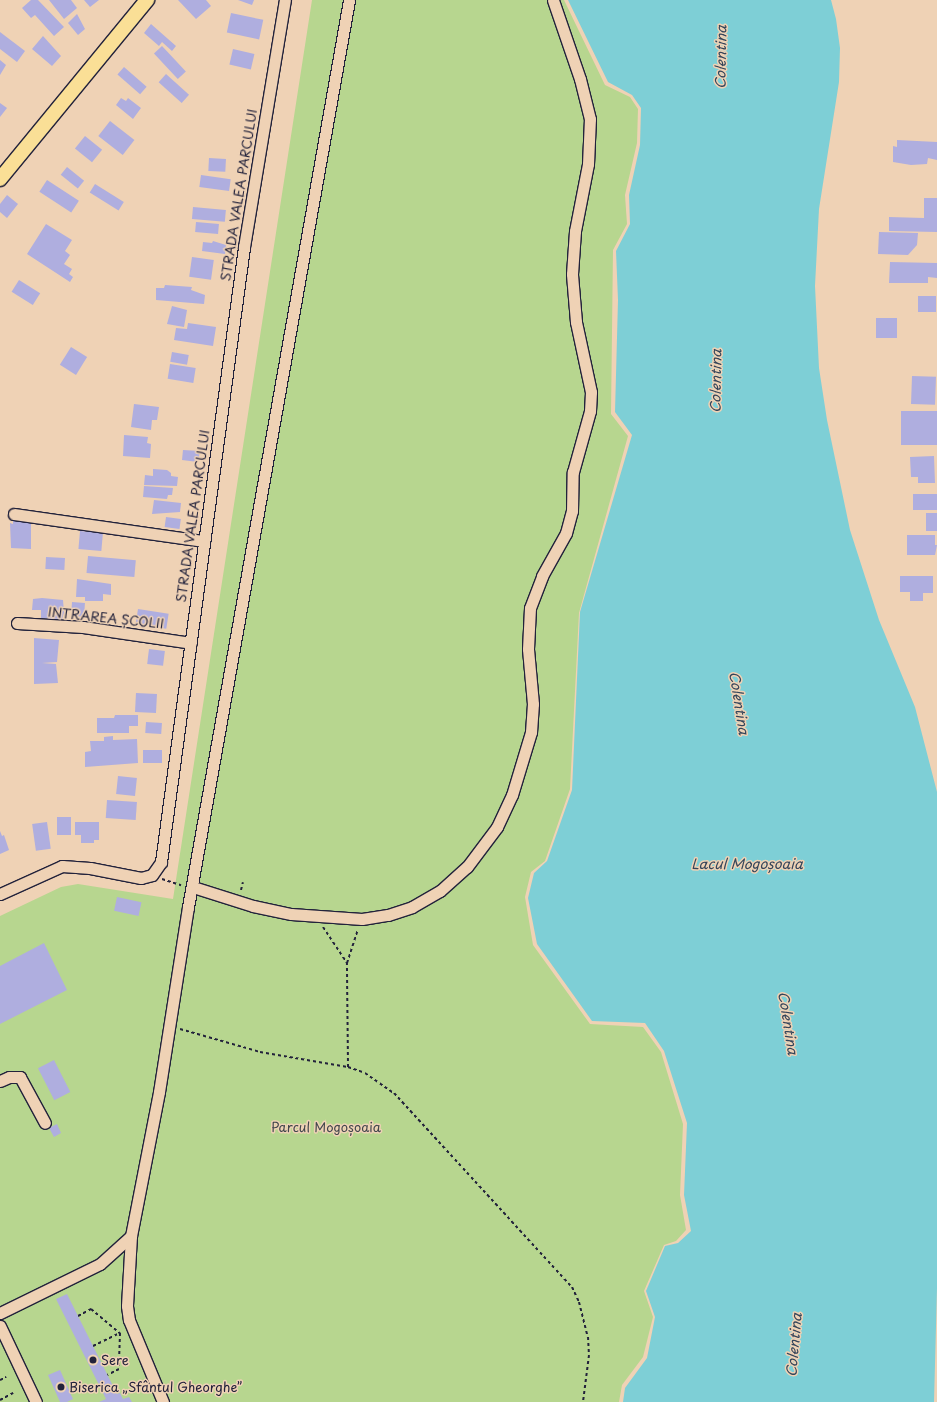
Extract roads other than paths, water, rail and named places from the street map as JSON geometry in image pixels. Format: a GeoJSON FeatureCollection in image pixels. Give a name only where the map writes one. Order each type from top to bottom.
{"type":"FeatureCollection","features":[{"type":"Feature","properties":{"kind":"main road"},"geometry":{"type":"LineString","coordinates":[[0,179],[147,0]]}},
{"type":"Feature","properties":{"kind":"street","name":"STRADA VALEA PARCULUI"},"geometry":{"type":"LineString","coordinates":[[0,894],[51,869],[62,866],[90,868],[141,878],[152,875],[161,862],[257,164],[285,0]]}},
{"type":"Feature","properties":{"kind":"street"},"geometry":{"type":"LineString","coordinates":[[162,1402],[132,1327],[127,1306],[131,1236],[160,1092],[168,1026],[349,0]]}},
{"type":"Feature","properties":{"kind":"street"},"geometry":{"type":"LineString","coordinates":[[193,887],[253,906],[314,916],[362,919],[412,907],[440,891],[467,867],[497,827],[524,760],[531,732],[533,704],[528,649],[530,608],[542,576],[566,534],[572,512],[573,472],[590,411],[591,392],[576,322],[572,274],[575,231],[588,157],[590,119],[580,78],[553,0]]}},
{"type":"Feature","properties":{"kind":"street"},"geometry":{"type":"LineString","coordinates":[[14,514],[204,541]]}},
{"type":"Feature","properties":{"kind":"street","name":"INTRAREA ȘCOLII"},"geometry":{"type":"LineString","coordinates":[[17,623],[83,627],[191,642]]}},
{"type":"Feature","properties":{"kind":"street"},"geometry":{"type":"LineString","coordinates":[[0,1081],[9,1077],[20,1077],[45,1123]]}},
{"type":"Feature","properties":{"kind":"street"},"geometry":{"type":"LineString","coordinates":[[0,1313],[100,1264],[131,1236]]}},
{"type":"Feature","properties":{"kind":"street"},"geometry":{"type":"LineString","coordinates":[[0,1326],[36,1402]]}},
{"type":"Feature","properties":{"kind":"water","name":"Lacul Mogoșoaia"},"geometry":{"type":"Polygon","coordinates":[[[568,0],[831,0],[836,19],[840,48],[839,82],[819,209],[815,286],[819,368],[827,420],[850,530],[879,620],[915,707],[937,792],[937,1288],[934,1402],[623,1402],[625,1388],[647,1358],[655,1317],[646,1291],[665,1246],[678,1243],[691,1231],[684,1195],[687,1123],[664,1051],[645,1023],[592,1021],[537,944],[528,898],[534,873],[547,861],[572,790],[580,612],[632,435],[615,412],[618,300],[616,251],[630,224],[629,195],[640,145],[641,108],[632,95],[608,82],[568,0]]]}},
{"type":"Feature","properties":{"kind":"place","name":"Sere"},"geometry":{"type":"Point","coordinates":[93,1360]}},
{"type":"Feature","properties":{"kind":"place","name":"Biserica „Sfântul Gheorghe”"},"geometry":{"type":"Point","coordinates":[61,1387]}},
{"type":"Feature","properties":{"kind":"water label","name":"Colentina"},"geometry":{"type":"Point","coordinates":[721,57]}},
{"type":"Feature","properties":{"kind":"water label","name":"Colentina"},"geometry":{"type":"Point","coordinates":[716,381]}},
{"type":"Feature","properties":{"kind":"water label","name":"Colentina"},"geometry":{"type":"Point","coordinates":[739,703]}},
{"type":"Feature","properties":{"kind":"water label","name":"Colentina"},"geometry":{"type":"Point","coordinates":[788,1023]}},
{"type":"Feature","properties":{"kind":"water label","name":"Colentina"},"geometry":{"type":"Point","coordinates":[794,1345]}},
{"type":"Feature","properties":{"kind":"park label","name":"Parcul Mogoșoaia"},"geometry":{"type":"Point","coordinates":[326,1127]}}]}
